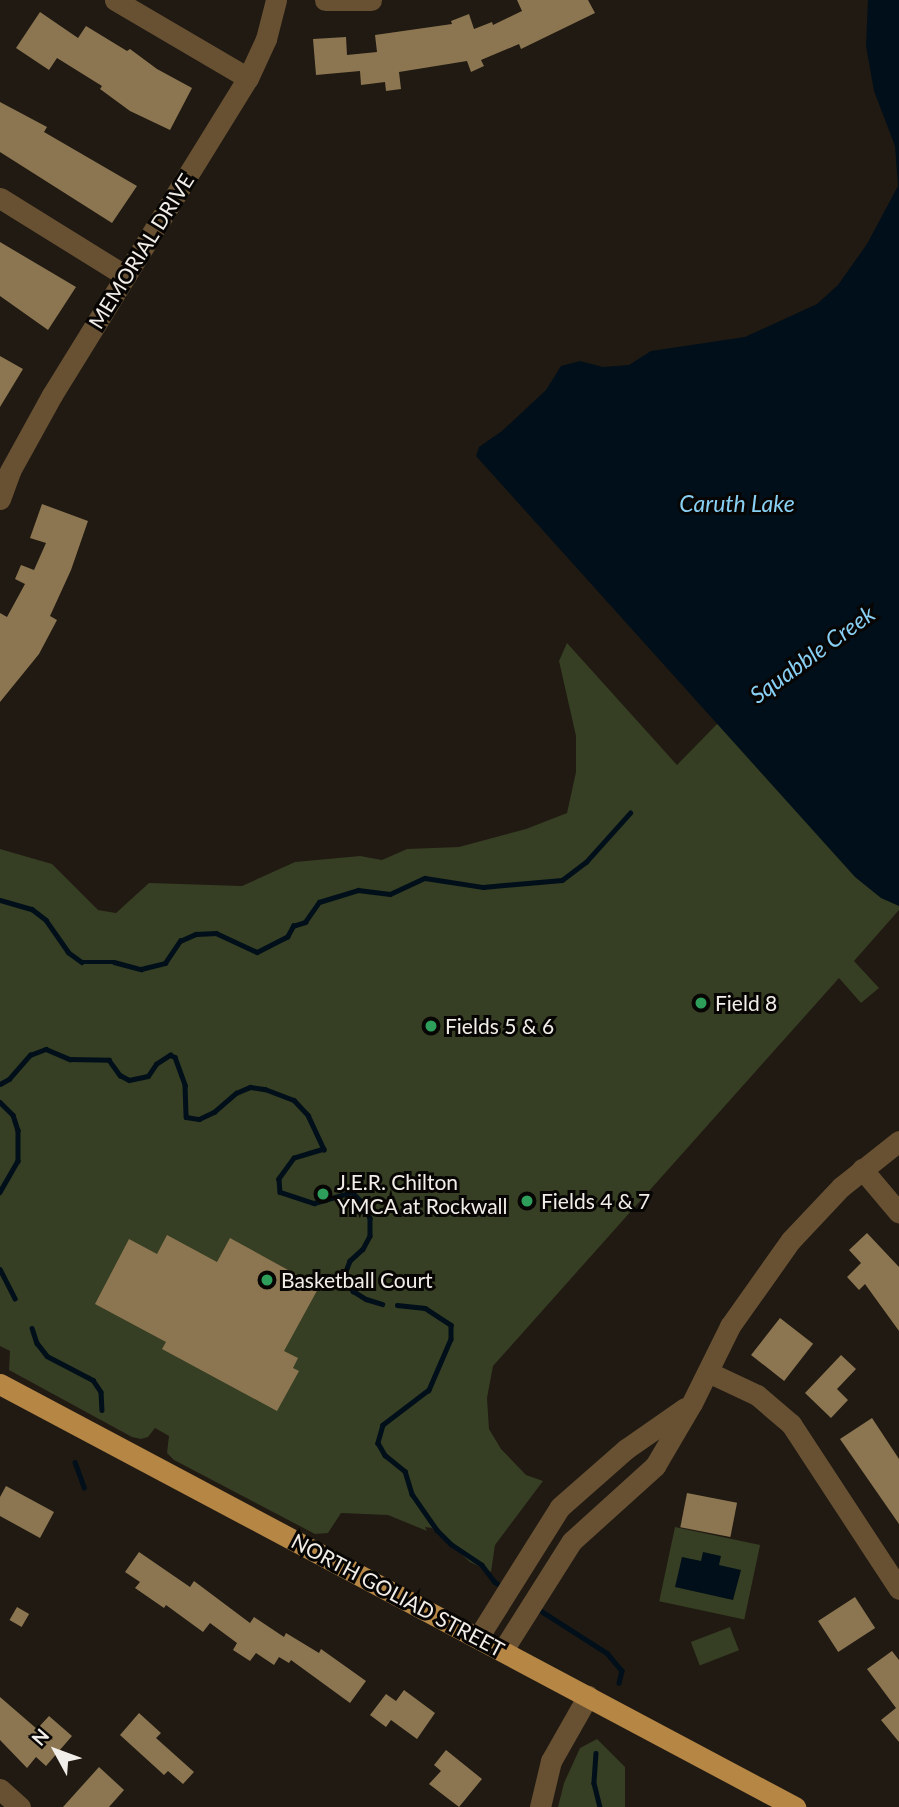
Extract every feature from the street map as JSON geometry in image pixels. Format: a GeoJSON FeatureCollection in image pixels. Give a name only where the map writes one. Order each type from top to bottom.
{"type":"FeatureCollection","features":[{"type":"Feature","properties":{"kind":"main road","name":"NORTH GOLIAD STREET"},"geometry":{"type":"LineString","coordinates":[[0,1384],[479,1636],[795,1807]]}},
{"type":"Feature","properties":{"kind":"street"},"geometry":{"type":"LineString","coordinates":[[116,0],[248,78]]}},
{"type":"Feature","properties":{"kind":"street","name":"MEMORIAL DRIVE"},"geometry":{"type":"LineString","coordinates":[[0,499],[10,471],[52,395],[248,78],[266,39],[276,0]]}},
{"type":"Feature","properties":{"kind":"street"},"geometry":{"type":"LineString","coordinates":[[325,0],[371,0]]}},
{"type":"Feature","properties":{"kind":"street"},"geometry":{"type":"LineString","coordinates":[[0,198],[126,276]]}},
{"type":"Feature","properties":{"kind":"street"},"geometry":{"type":"LineString","coordinates":[[503,1650],[572,1541],[655,1466],[692,1403],[730,1326],[791,1240],[862,1168],[899,1141]]}},
{"type":"Feature","properties":{"kind":"street"},"geometry":{"type":"LineString","coordinates":[[862,1168],[899,1213]]}},
{"type":"Feature","properties":{"kind":"street"},"geometry":{"type":"LineString","coordinates":[[708,1372],[757,1395],[791,1424],[899,1589]]}},
{"type":"Feature","properties":{"kind":"street"},"geometry":{"type":"LineString","coordinates":[[479,1636],[560,1507],[626,1449],[692,1403]]}},
{"type":"Feature","properties":{"kind":"street"},"geometry":{"type":"LineString","coordinates":[[540,1807],[551,1761],[588,1696]]}},
{"type":"Feature","properties":{"kind":"street"},"geometry":{"type":"LineString","coordinates":[[0,1789],[20,1807]]}},
{"type":"Feature","properties":{"kind":"green space","name":"J.E.R. Chilton YMCA at Rockwall"},"geometry":{"type":"Polygon","coordinates":[[[567,643],[677,765],[719,722],[899,874],[899,910],[854,961],[879,988],[861,1003],[839,978],[493,1366],[487,1398],[489,1429],[501,1449],[526,1475],[543,1481],[495,1545],[491,1572],[470,1562],[432,1528],[425,1527],[427,1531],[388,1515],[341,1513],[328,1533],[315,1534],[174,1460],[167,1453],[169,1436],[155,1428],[148,1437],[132,1437],[9,1370],[10,1351],[0,1346],[0,849],[52,864],[98,910],[116,913],[149,883],[242,886],[295,862],[360,856],[382,860],[407,849],[459,847],[526,829],[567,813],[576,772],[576,736],[559,661],[567,643]]]}},
{"type":"Feature","properties":{"kind":"green space"},"geometry":{"type":"Polygon","coordinates":[[[675,1527],[760,1545],[744,1619],[659,1601],[675,1527]]]}},
{"type":"Feature","properties":{"kind":"green space"},"geometry":{"type":"Polygon","coordinates":[[[730,1627],[739,1650],[700,1665],[691,1642],[730,1627]]]}},
{"type":"Feature","properties":{"kind":"green space"},"geometry":{"type":"Polygon","coordinates":[[[597,1739],[625,1767],[625,1807],[558,1807],[564,1783],[580,1748],[597,1739]]]}},
{"type":"Feature","properties":{"kind":"water","name":"Caruth Lake"},"geometry":{"type":"Polygon","coordinates":[[[868,0],[899,0],[899,906],[881,898],[855,877],[476,456],[479,447],[502,431],[546,390],[561,366],[580,361],[603,367],[629,365],[651,351],[745,337],[817,304],[838,285],[867,244],[898,186],[895,146],[874,91],[866,46],[868,0]]]}},
{"type":"Feature","properties":{"kind":"water"},"geometry":{"type":"Polygon","coordinates":[[[703,1552],[721,1556],[719,1565],[741,1570],[733,1600],[675,1587],[682,1557],[701,1561],[703,1552]]]}},
{"type":"Feature","properties":{"kind":"building"},"geometry":{"type":"Polygon","coordinates":[[[517,0],[588,0],[595,13],[521,49],[519,44],[481,60],[484,66],[471,72],[467,61],[399,72],[401,89],[386,91],[385,82],[361,85],[360,71],[316,75],[313,39],[346,37],[347,55],[377,52],[375,35],[452,24],[451,21],[469,14],[474,29],[492,22],[493,25],[522,11],[517,0]]]}},
{"type":"Feature","properties":{"kind":"building"},"geometry":{"type":"Polygon","coordinates":[[[40,12],[78,38],[86,26],[127,51],[130,49],[157,69],[192,88],[170,130],[130,111],[100,89],[102,86],[57,58],[49,70],[16,48],[40,12]]]}},
{"type":"Feature","properties":{"kind":"building"},"geometry":{"type":"Polygon","coordinates":[[[0,102],[47,127],[44,132],[137,186],[112,223],[0,152],[0,102]]]}},
{"type":"Feature","properties":{"kind":"building"},"geometry":{"type":"Polygon","coordinates":[[[0,242],[76,287],[48,330],[0,296],[0,242]]]}},
{"type":"Feature","properties":{"kind":"building"},"geometry":{"type":"Polygon","coordinates":[[[0,356],[23,369],[0,407],[0,356]]]}},
{"type":"Feature","properties":{"kind":"building"},"geometry":{"type":"Polygon","coordinates":[[[42,504],[88,521],[71,570],[50,616],[57,620],[39,654],[0,702],[0,613],[7,617],[25,584],[15,579],[21,565],[34,570],[46,543],[30,538],[42,504]]]}},
{"type":"Feature","properties":{"kind":"building"},"geometry":{"type":"Polygon","coordinates":[[[867,1233],[899,1267],[899,1331],[865,1284],[859,1290],[847,1277],[861,1263],[849,1250],[867,1233]]]}},
{"type":"Feature","properties":{"kind":"building"},"geometry":{"type":"Polygon","coordinates":[[[167,1235],[217,1262],[230,1238],[319,1287],[284,1351],[298,1358],[293,1368],[299,1371],[277,1411],[162,1349],[166,1342],[95,1304],[129,1239],[157,1254],[167,1235]]]}},
{"type":"Feature","properties":{"kind":"building"},"geometry":{"type":"Polygon","coordinates":[[[780,1318],[813,1344],[784,1381],[751,1355],[780,1318]]]}},
{"type":"Feature","properties":{"kind":"building"},"geometry":{"type":"Polygon","coordinates":[[[841,1355],[856,1369],[837,1389],[848,1400],[831,1418],[805,1393],[841,1355]]]}},
{"type":"Feature","properties":{"kind":"building"},"geometry":{"type":"Polygon","coordinates":[[[872,1418],[899,1459],[899,1524],[840,1439],[872,1418]]]}},
{"type":"Feature","properties":{"kind":"building"},"geometry":{"type":"Polygon","coordinates":[[[6,1486],[54,1512],[40,1538],[0,1516],[0,1497],[6,1486]]]}},
{"type":"Feature","properties":{"kind":"building"},"geometry":{"type":"Polygon","coordinates":[[[687,1493],[737,1503],[730,1537],[680,1527],[687,1493]]]}},
{"type":"Feature","properties":{"kind":"building"},"geometry":{"type":"Polygon","coordinates":[[[139,1552],[190,1587],[194,1581],[250,1623],[254,1617],[284,1637],[286,1633],[319,1653],[321,1649],[366,1681],[350,1703],[291,1660],[289,1663],[279,1657],[274,1665],[256,1653],[250,1661],[233,1650],[237,1643],[210,1623],[203,1632],[166,1605],[164,1608],[135,1588],[140,1582],[125,1572],[139,1552]]]}},
{"type":"Feature","properties":{"kind":"building"},"geometry":{"type":"Polygon","coordinates":[[[855,1597],[875,1628],[838,1652],[818,1621],[855,1597]]]}},
{"type":"Feature","properties":{"kind":"building"},"geometry":{"type":"Polygon","coordinates":[[[17,1607],[29,1614],[22,1627],[10,1620],[17,1607]]]}},
{"type":"Feature","properties":{"kind":"building"},"geometry":{"type":"Polygon","coordinates":[[[892,1651],[899,1660],[899,1742],[881,1720],[896,1708],[867,1669],[892,1651]]]}},
{"type":"Feature","properties":{"kind":"building"},"geometry":{"type":"Polygon","coordinates":[[[404,1690],[435,1713],[417,1739],[391,1720],[386,1727],[370,1715],[386,1694],[396,1701],[404,1690]]]}},
{"type":"Feature","properties":{"kind":"building"},"geometry":{"type":"Polygon","coordinates":[[[0,1697],[37,1729],[49,1716],[72,1736],[46,1766],[36,1757],[27,1768],[0,1740],[0,1697]]]}},
{"type":"Feature","properties":{"kind":"building"},"geometry":{"type":"Polygon","coordinates":[[[139,1713],[161,1733],[156,1738],[194,1772],[183,1784],[168,1771],[164,1775],[120,1735],[139,1713]]]}},
{"type":"Feature","properties":{"kind":"building"},"geometry":{"type":"Polygon","coordinates":[[[446,1750],[482,1779],[459,1807],[429,1784],[441,1771],[434,1765],[446,1750]]]}},
{"type":"Feature","properties":{"kind":"building"},"geometry":{"type":"Polygon","coordinates":[[[99,1767],[124,1790],[109,1807],[63,1807],[99,1767]]]}},
{"type":"Feature","properties":{"kind":"waterway","name":"Squabble Creek"},"geometry":{"type":"LineString","coordinates":[[0,900],[32,909],[46,920],[68,952],[82,962],[114,962],[141,969],[165,963],[180,941],[196,934],[216,933],[257,952],[287,937],[293,926],[305,922],[319,902],[358,890],[390,894],[425,878],[483,887],[562,880],[586,862],[630,813]]}},
{"type":"Feature","properties":{"kind":"waterway"},"geometry":{"type":"LineString","coordinates":[[0,1084],[9,1079],[30,1055],[46,1049],[70,1059],[109,1060],[120,1075],[129,1080],[148,1076],[156,1064],[170,1055],[175,1057],[185,1085],[186,1117],[199,1119],[214,1112],[236,1093],[250,1087],[265,1089],[294,1100],[308,1115],[324,1149],[294,1158],[279,1179],[280,1192],[314,1203],[352,1192],[361,1201],[370,1218],[370,1236],[363,1249],[350,1261],[345,1274],[353,1291],[382,1304]]}},
{"type":"Feature","properties":{"kind":"waterway"},"geometry":{"type":"LineString","coordinates":[[0,1102],[13,1115],[18,1130],[18,1161],[0,1192]]}},
{"type":"Feature","properties":{"kind":"waterway"},"geometry":{"type":"LineString","coordinates":[[0,1269],[15,1298]]}},
{"type":"Feature","properties":{"kind":"waterway"},"geometry":{"type":"LineString","coordinates":[[397,1305],[425,1308],[451,1325],[451,1339],[429,1390],[383,1425],[378,1443],[385,1455],[405,1471],[412,1494],[437,1530],[451,1544],[482,1565],[495,1582],[504,1588]]}},
{"type":"Feature","properties":{"kind":"waterway"},"geometry":{"type":"LineString","coordinates":[[32,1328],[37,1343],[47,1356],[93,1380],[101,1392],[102,1410]]}},
{"type":"Feature","properties":{"kind":"waterway"},"geometry":{"type":"LineString","coordinates":[[75,1462],[84,1487]]}},
{"type":"Feature","properties":{"kind":"waterway"},"geometry":{"type":"LineString","coordinates":[[538,1609],[607,1653],[622,1671],[619,1683]]}},
{"type":"Feature","properties":{"kind":"waterway"},"geometry":{"type":"LineString","coordinates":[[596,1753],[594,1783],[600,1807]]}},
{"type":"Feature","properties":{"kind":"place","name":"Field 8"},"geometry":{"type":"Point","coordinates":[701,1003]}},
{"type":"Feature","properties":{"kind":"place","name":"Fields 5 & 6"},"geometry":{"type":"Point","coordinates":[431,1026]}},
{"type":"Feature","properties":{"kind":"place","name":"J.E.R. Chilton YMCA at Rockwall"},"geometry":{"type":"Point","coordinates":[323,1194]}},
{"type":"Feature","properties":{"kind":"place","name":"Fields 4 & 7"},"geometry":{"type":"Point","coordinates":[527,1201]}},
{"type":"Feature","properties":{"kind":"place","name":"Basketball Court"},"geometry":{"type":"Point","coordinates":[267,1280]}}]}
